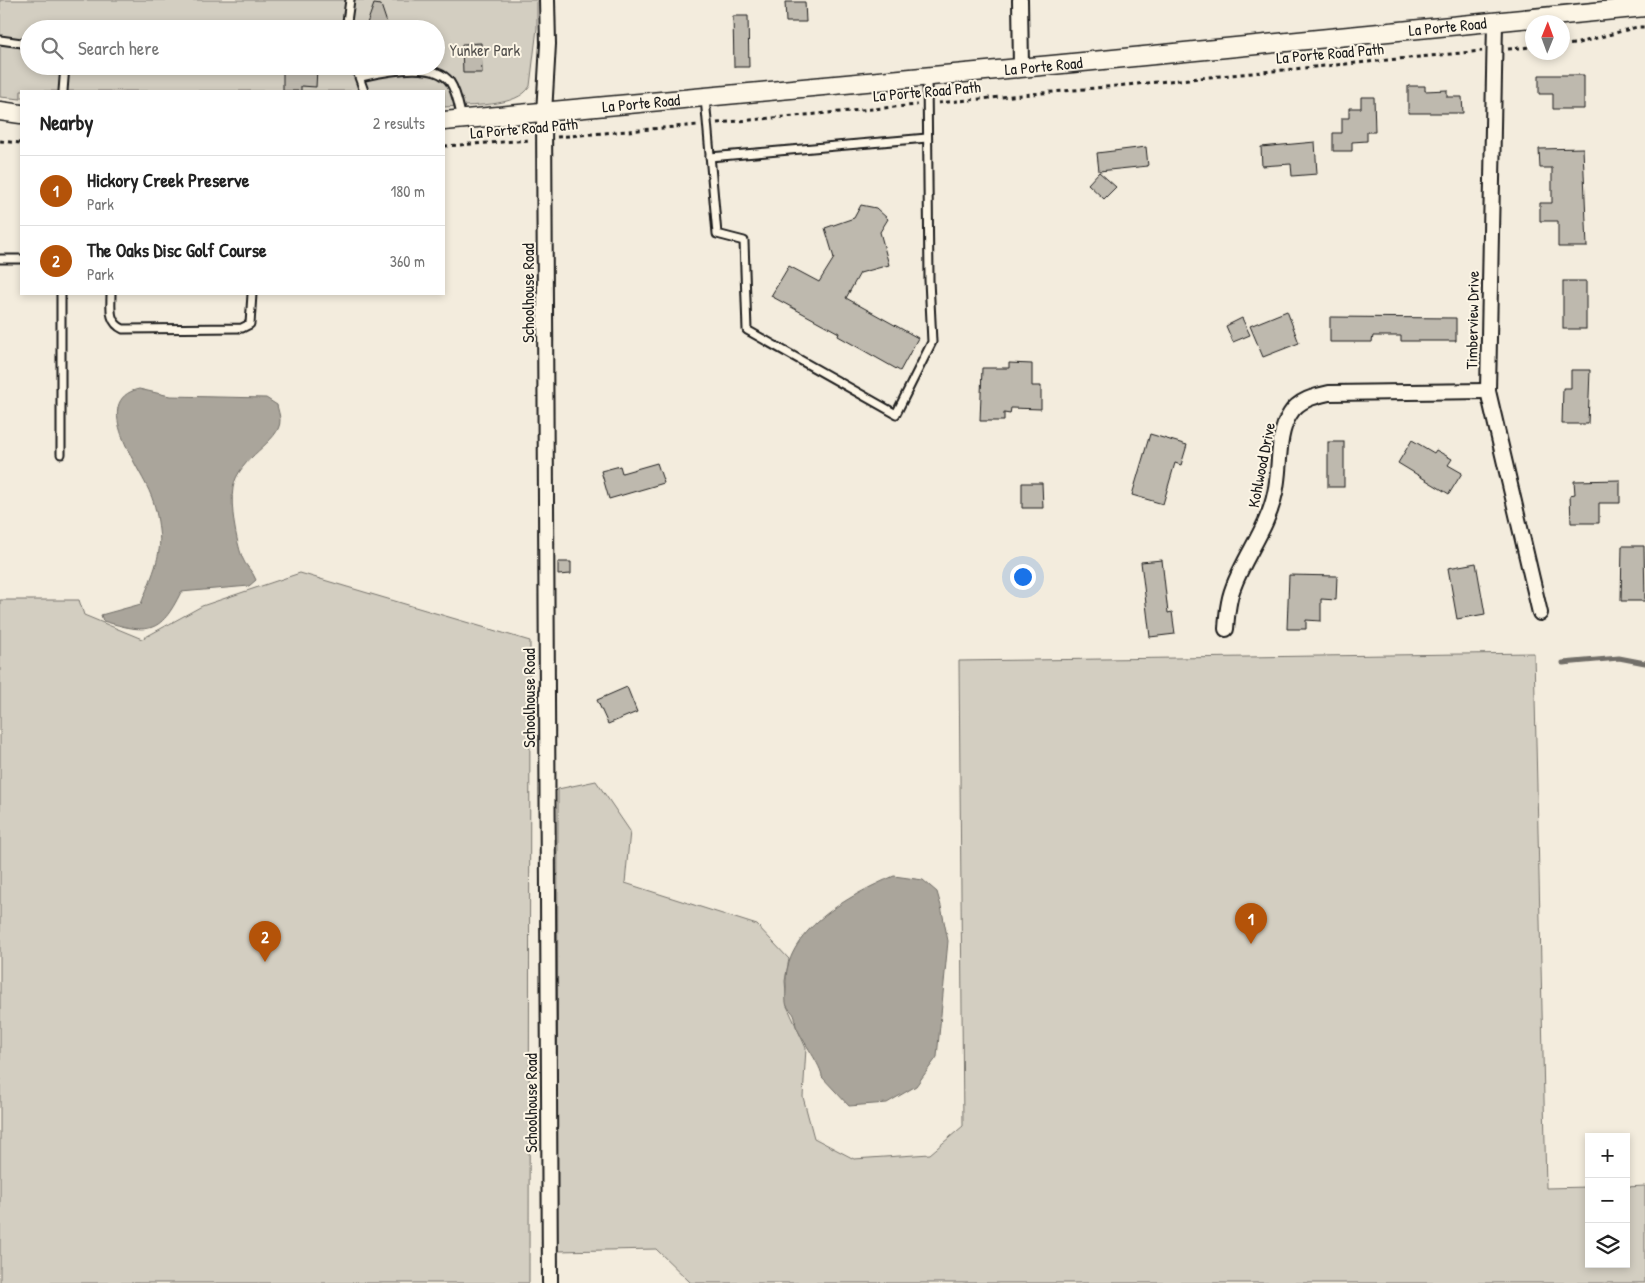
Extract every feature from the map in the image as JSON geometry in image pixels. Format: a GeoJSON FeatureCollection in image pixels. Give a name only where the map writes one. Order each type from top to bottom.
{"type":"FeatureCollection","features":[{"type":"Feature","properties":{"kind":"street","name":"Schoolhouse Road"},"geometry":{"type":"LineString","coordinates":[[547,0],[548,44],[544,138],[550,1283]]}},
{"type":"Feature","properties":{"kind":"street"},"geometry":{"type":"LineString","coordinates":[[1020,0],[1021,67]]}},
{"type":"Feature","properties":{"kind":"street","name":"La Porte Road"},"geometry":{"type":"LineString","coordinates":[[445,121],[1645,7]]}},
{"type":"Feature","properties":{"kind":"street","name":"Timberview Drive"},"geometry":{"type":"LineString","coordinates":[[1495,22],[1488,391],[1540,613]]}},
{"type":"Feature","properties":{"kind":"street"},"geometry":{"type":"LineString","coordinates":[[0,111],[20,114]]}},
{"type":"Feature","properties":{"kind":"street","name":"Kohlwood Drive"},"geometry":{"type":"LineString","coordinates":[[1226,629],[1228,606],[1234,587],[1271,509],[1276,492],[1284,425],[1291,412],[1311,397],[1329,393],[1488,391]]}},
{"type":"Feature","properties":{"kind":"lane"},"geometry":{"type":"LineString","coordinates":[[347,20],[350,0]]}},
{"type":"Feature","properties":{"kind":"lane"},"geometry":{"type":"LineString","coordinates":[[0,40],[20,43]]}},
{"type":"Feature","properties":{"kind":"lane"},"geometry":{"type":"LineString","coordinates":[[63,90],[64,75]]}},
{"type":"Feature","properties":{"kind":"lane"},"geometry":{"type":"LineString","coordinates":[[364,90],[361,77],[370,75]]}},
{"type":"Feature","properties":{"kind":"lane"},"geometry":{"type":"LineString","coordinates":[[439,75],[450,81],[458,100],[462,120]]}},
{"type":"Feature","properties":{"kind":"lane"},"geometry":{"type":"LineString","coordinates":[[705,96],[717,234],[744,241],[747,330],[896,414],[932,342],[929,280],[927,76]]}},
{"type":"Feature","properties":{"kind":"lane"},"geometry":{"type":"LineString","coordinates":[[710,157],[927,138]]}},
{"type":"Feature","properties":{"kind":"lane"},"geometry":{"type":"LineString","coordinates":[[0,259],[20,259]]}},
{"type":"Feature","properties":{"kind":"lane"},"geometry":{"type":"LineString","coordinates":[[61,295],[61,454]]}},
{"type":"Feature","properties":{"kind":"lane"},"geometry":{"type":"LineString","coordinates":[[111,295],[111,318],[116,326],[123,329],[242,328],[250,324],[252,295]]}},
{"type":"Feature","properties":{"kind":"path"},"geometry":{"type":"LineString","coordinates":[[1570,44],[1637,27],[1645,27]]}},
{"type":"Feature","properties":{"kind":"path","name":"La Porte Road Path"},"geometry":{"type":"LineString","coordinates":[[445,146],[927,104],[1525,48]]}},
{"type":"Feature","properties":{"kind":"path"},"geometry":{"type":"LineString","coordinates":[[0,141],[20,143]]}},
{"type":"Feature","properties":{"kind":"green space","name":"Yunker Park"},"geometry":{"type":"Polygon","coordinates":[[[0,0],[537,0],[537,28],[530,86],[524,93],[504,102],[445,107],[445,90],[20,90],[20,99],[0,97],[0,0]]]}},
{"type":"Feature","properties":{"kind":"green space"},"geometry":{"type":"Polygon","coordinates":[[[300,573],[530,641],[529,1283],[0,1283],[0,600],[79,600],[84,615],[142,639],[202,606],[300,573]]]}},
{"type":"Feature","properties":{"kind":"green space"},"geometry":{"type":"Polygon","coordinates":[[[1534,653],[1546,1188],[1585,1187],[1585,1268],[1630,1268],[1630,1187],[1645,1186],[1645,1283],[691,1283],[656,1249],[557,1251],[558,789],[596,781],[630,831],[625,883],[757,925],[789,959],[785,981],[787,1006],[806,1048],[803,1097],[814,1138],[854,1159],[930,1154],[963,1126],[959,661],[1534,653]]]}},
{"type":"Feature","properties":{"kind":"shaded area"},"geometry":{"type":"Polygon","coordinates":[[[139,389],[170,396],[266,398],[277,405],[280,420],[274,436],[243,467],[236,477],[233,488],[234,523],[240,550],[243,560],[256,580],[249,586],[181,592],[159,624],[151,628],[142,629],[103,621],[101,615],[141,604],[155,568],[159,549],[159,526],[153,502],[122,436],[118,420],[118,406],[125,396],[139,389]]]}},
{"type":"Feature","properties":{"kind":"shaded area"},"geometry":{"type":"Polygon","coordinates":[[[894,876],[923,880],[937,892],[941,906],[948,941],[937,1057],[916,1086],[887,1103],[849,1106],[822,1077],[819,1066],[796,1026],[793,1014],[787,1006],[788,967],[795,949],[807,932],[822,918],[858,893],[894,876]]]}},
{"type":"Feature","properties":{"kind":"building"},"geometry":{"type":"Polygon","coordinates":[[[785,2],[805,2],[806,22],[786,22],[785,2]]]}},
{"type":"Feature","properties":{"kind":"building"},"geometry":{"type":"Polygon","coordinates":[[[374,4],[381,5],[386,20],[368,20],[374,4]]]}},
{"type":"Feature","properties":{"kind":"building"},"geometry":{"type":"Polygon","coordinates":[[[733,16],[748,16],[749,67],[734,67],[733,16]]]}},
{"type":"Feature","properties":{"kind":"building"},"geometry":{"type":"Polygon","coordinates":[[[481,43],[482,73],[463,73],[462,44],[481,43]]]}},
{"type":"Feature","properties":{"kind":"building"},"geometry":{"type":"Polygon","coordinates":[[[283,75],[317,75],[316,87],[301,86],[301,90],[283,90],[283,75]]]}},
{"type":"Feature","properties":{"kind":"building"},"geometry":{"type":"Polygon","coordinates":[[[1539,75],[1584,75],[1584,109],[1553,109],[1553,94],[1539,94],[1539,75]]]}},
{"type":"Feature","properties":{"kind":"building"},"geometry":{"type":"Polygon","coordinates":[[[1408,86],[1425,86],[1425,91],[1447,90],[1447,97],[1462,97],[1463,113],[1408,113],[1408,86]]]}},
{"type":"Feature","properties":{"kind":"building"},"geometry":{"type":"Polygon","coordinates":[[[1361,97],[1374,97],[1375,132],[1367,132],[1367,141],[1352,142],[1352,151],[1333,151],[1333,133],[1342,133],[1342,118],[1349,118],[1349,108],[1361,108],[1361,97]]]}},
{"type":"Feature","properties":{"kind":"building"},"geometry":{"type":"Polygon","coordinates":[[[1315,142],[1317,174],[1292,176],[1291,164],[1262,166],[1261,147],[1315,142]]]}},
{"type":"Feature","properties":{"kind":"building"},"geometry":{"type":"Polygon","coordinates":[[[1146,147],[1148,166],[1099,171],[1097,153],[1146,147]]]}},
{"type":"Feature","properties":{"kind":"building"},"geometry":{"type":"Polygon","coordinates":[[[1583,148],[1587,247],[1558,247],[1558,221],[1540,221],[1540,203],[1552,203],[1552,168],[1540,168],[1539,149],[1583,148]]]}},
{"type":"Feature","properties":{"kind":"building"},"geometry":{"type":"Polygon","coordinates":[[[1099,172],[1116,187],[1104,199],[1088,184],[1099,172]]]}},
{"type":"Feature","properties":{"kind":"building"},"geometry":{"type":"Polygon","coordinates":[[[861,205],[876,208],[888,219],[880,232],[889,265],[860,273],[846,298],[918,338],[900,371],[838,336],[839,333],[771,296],[789,266],[819,282],[834,258],[825,228],[854,218],[861,205]]]}},
{"type":"Feature","properties":{"kind":"building"},"geometry":{"type":"Polygon","coordinates":[[[1563,281],[1586,281],[1586,329],[1563,329],[1563,281]]]}},
{"type":"Feature","properties":{"kind":"building"},"geometry":{"type":"Polygon","coordinates":[[[1287,311],[1299,343],[1263,357],[1250,326],[1287,311]]]}},
{"type":"Feature","properties":{"kind":"building"},"geometry":{"type":"Polygon","coordinates":[[[1330,317],[1456,318],[1456,341],[1401,341],[1401,336],[1373,336],[1372,342],[1330,342],[1330,317]]]}},
{"type":"Feature","properties":{"kind":"building"},"geometry":{"type":"Polygon","coordinates":[[[1242,318],[1250,335],[1233,342],[1226,326],[1242,318]]]}},
{"type":"Feature","properties":{"kind":"building"},"geometry":{"type":"Polygon","coordinates":[[[1009,363],[1032,364],[1032,386],[1041,386],[1041,409],[1011,408],[1010,414],[1004,413],[1004,421],[980,421],[982,368],[1009,368],[1009,363]]]}},
{"type":"Feature","properties":{"kind":"building"},"geometry":{"type":"Polygon","coordinates":[[[1571,370],[1590,370],[1588,424],[1562,424],[1563,388],[1571,388],[1571,370]]]}},
{"type":"Feature","properties":{"kind":"building"},"geometry":{"type":"Polygon","coordinates":[[[1150,434],[1187,445],[1181,465],[1175,463],[1163,504],[1132,495],[1150,434]]]}},
{"type":"Feature","properties":{"kind":"building"},"geometry":{"type":"Polygon","coordinates":[[[1412,440],[1434,453],[1436,450],[1452,459],[1448,465],[1462,473],[1449,494],[1398,463],[1412,440]]]}},
{"type":"Feature","properties":{"kind":"building"},"geometry":{"type":"Polygon","coordinates":[[[1328,442],[1344,442],[1344,487],[1328,487],[1328,442]]]}},
{"type":"Feature","properties":{"kind":"building"},"geometry":{"type":"Polygon","coordinates":[[[657,463],[664,483],[609,499],[601,471],[620,466],[622,473],[657,463]]]}},
{"type":"Feature","properties":{"kind":"building"},"geometry":{"type":"Polygon","coordinates":[[[1620,480],[1620,503],[1599,503],[1599,523],[1571,523],[1570,495],[1575,494],[1574,481],[1620,480]]]}},
{"type":"Feature","properties":{"kind":"building"},"geometry":{"type":"Polygon","coordinates":[[[1022,483],[1042,483],[1043,508],[1022,508],[1022,483]]]}},
{"type":"Feature","properties":{"kind":"building"},"geometry":{"type":"Polygon","coordinates":[[[1622,546],[1644,546],[1645,601],[1621,601],[1622,546]]]}},
{"type":"Feature","properties":{"kind":"building"},"geometry":{"type":"Polygon","coordinates":[[[1162,560],[1168,613],[1172,612],[1175,634],[1150,637],[1141,562],[1162,560]]]}},
{"type":"Feature","properties":{"kind":"building"},"geometry":{"type":"Polygon","coordinates":[[[558,562],[571,562],[571,574],[558,575],[558,562]]]}},
{"type":"Feature","properties":{"kind":"building"},"geometry":{"type":"Polygon","coordinates":[[[1476,563],[1485,614],[1457,619],[1448,568],[1476,563]]]}},
{"type":"Feature","properties":{"kind":"building"},"geometry":{"type":"Polygon","coordinates":[[[1289,575],[1337,576],[1336,600],[1321,599],[1321,621],[1306,620],[1306,629],[1287,629],[1289,575]]]}},
{"type":"Feature","properties":{"kind":"building"},"geometry":{"type":"Polygon","coordinates":[[[627,687],[637,712],[608,724],[597,700],[627,687]]]}},
{"type":"Feature","properties":{"kind":"waterway"},"geometry":{"type":"LineString","coordinates":[[1563,663],[1619,658],[1645,663]]}},
{"type":"Feature","properties":{"kind":"place","name":"Hickory Creek Preserve"},"geometry":{"type":"Point","coordinates":[1251,944]}},
{"type":"Feature","properties":{"kind":"place","name":"The Oaks Disc Golf Course"},"geometry":{"type":"Point","coordinates":[265,962]}}]}
